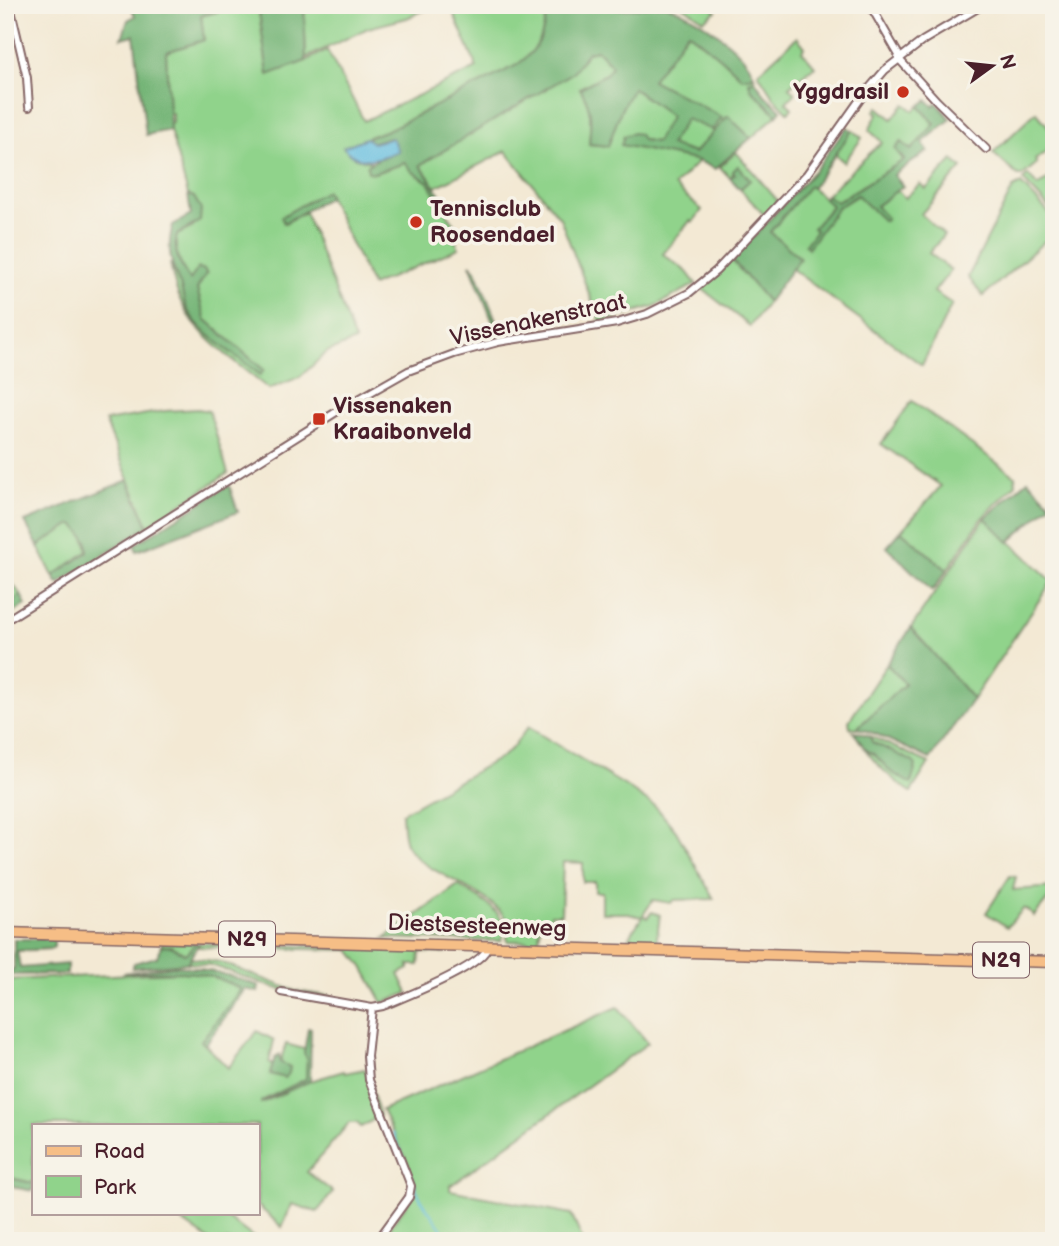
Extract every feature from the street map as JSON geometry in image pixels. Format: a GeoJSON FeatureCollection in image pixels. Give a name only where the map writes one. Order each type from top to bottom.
{"type":"FeatureCollection","features":[{"type":"Feature","properties":{"kind":"main road","name":"Diestsesteenweg"},"geometry":{"type":"LineString","coordinates":[[5,933],[1054,962]]}},
{"type":"Feature","properties":{"kind":"street"},"geometry":{"type":"LineString","coordinates":[[870,5],[899,57],[937,101],[986,149]]}},
{"type":"Feature","properties":{"kind":"street","name":"Vissenakenstraat"},"geometry":{"type":"LineString","coordinates":[[5,621],[341,409],[408,371],[498,342],[617,323],[647,314],[689,293],[716,271],[793,190],[827,148],[869,88],[899,57],[983,5]]}},
{"type":"Feature","properties":{"kind":"street"},"geometry":{"type":"LineString","coordinates":[[9,7],[29,90],[29,107]]}},
{"type":"Feature","properties":{"kind":"street"},"geometry":{"type":"LineString","coordinates":[[281,992],[372,1008],[383,1006],[440,982],[485,955],[488,946]]}},
{"type":"Feature","properties":{"kind":"street"},"geometry":{"type":"LineString","coordinates":[[372,1008],[368,1034],[369,1080],[411,1186],[410,1196],[377,1241]]}},
{"type":"Feature","properties":{"kind":"green space"},"geometry":{"type":"Polygon","coordinates":[[[595,4],[620,9],[667,6],[703,24],[741,55],[754,76],[742,78],[688,32],[652,80],[722,117],[712,130],[686,119],[670,145],[694,153],[728,116],[751,138],[715,169],[699,161],[621,145],[624,136],[633,133],[639,134],[642,140],[656,142],[671,116],[633,88],[621,110],[608,146],[589,144],[590,115],[580,88],[606,74],[612,66],[597,50],[588,52],[572,73],[420,165],[443,199],[440,202],[428,182],[405,163],[374,173],[368,172],[367,166],[372,162],[398,150],[387,138],[372,143],[366,138],[390,129],[517,65],[532,52],[540,40],[548,5],[595,4]]]}},
{"type":"Feature","properties":{"kind":"green space"},"geometry":{"type":"Polygon","coordinates":[[[151,5],[247,5],[201,15],[204,40],[166,52],[170,130],[146,135],[134,35],[122,38],[128,20],[135,16],[132,9],[151,5]]]}},
{"type":"Feature","properties":{"kind":"green space"},"geometry":{"type":"Polygon","coordinates":[[[258,5],[268,74],[306,61],[327,50],[364,121],[477,68],[450,5],[548,5],[540,40],[517,66],[390,129],[343,147],[356,158],[372,162],[367,166],[374,173],[405,163],[428,182],[455,226],[450,230],[459,248],[372,286],[326,191],[285,223],[305,212],[355,341],[327,352],[300,377],[269,389],[225,354],[195,324],[179,297],[170,263],[187,309],[260,375],[205,319],[197,289],[206,274],[190,281],[179,259],[177,235],[193,227],[194,197],[188,195],[170,130],[172,113],[168,113],[166,52],[204,40],[201,16],[258,5]]]}},
{"type":"Feature","properties":{"kind":"green space"},"geometry":{"type":"Polygon","coordinates":[[[258,5],[304,5],[306,61],[268,75],[258,5]]]}},
{"type":"Feature","properties":{"kind":"green space"},"geometry":{"type":"Polygon","coordinates":[[[304,5],[436,5],[407,18],[368,28],[306,58],[304,5]]]}},
{"type":"Feature","properties":{"kind":"green space"},"geometry":{"type":"Polygon","coordinates":[[[681,5],[710,5],[716,11],[704,20],[681,5]]]}},
{"type":"Feature","properties":{"kind":"green space"},"geometry":{"type":"Polygon","coordinates":[[[688,32],[741,77],[754,76],[755,80],[749,83],[751,89],[777,115],[751,138],[728,117],[694,153],[669,145],[686,118],[651,80],[688,32]]]}},
{"type":"Feature","properties":{"kind":"green space"},"geometry":{"type":"Polygon","coordinates":[[[797,37],[805,47],[802,51],[815,66],[789,87],[795,94],[786,102],[792,108],[788,112],[774,98],[758,73],[797,37]]]}},
{"type":"Feature","properties":{"kind":"green space"},"geometry":{"type":"Polygon","coordinates":[[[597,50],[612,66],[606,74],[580,88],[590,115],[589,144],[608,146],[632,88],[672,116],[656,142],[624,136],[699,161],[674,186],[702,210],[663,254],[687,272],[696,284],[655,306],[600,322],[560,218],[506,151],[436,187],[420,165],[572,73],[588,51],[597,50]]]}},
{"type":"Feature","properties":{"kind":"green space"},"geometry":{"type":"Polygon","coordinates":[[[755,80],[765,95],[781,110],[777,115],[751,89],[749,82],[755,80]]]}},
{"type":"Feature","properties":{"kind":"green space"},"geometry":{"type":"Polygon","coordinates":[[[927,100],[933,106],[937,103],[951,119],[922,143],[928,151],[894,175],[903,186],[876,206],[887,218],[884,221],[857,195],[837,208],[808,248],[805,245],[816,230],[813,228],[832,206],[824,198],[826,195],[837,202],[904,160],[895,149],[901,142],[911,150],[935,124],[919,106],[927,100]]]}},
{"type":"Feature","properties":{"kind":"green space"},"geometry":{"type":"Polygon","coordinates":[[[905,104],[914,111],[919,106],[935,124],[911,150],[902,142],[895,149],[904,160],[836,202],[826,195],[882,142],[869,130],[878,113],[875,111],[878,107],[892,119],[905,104]]]}},
{"type":"Feature","properties":{"kind":"green space"},"geometry":{"type":"Polygon","coordinates":[[[1036,112],[1054,133],[1054,146],[1035,160],[1037,163],[1022,176],[1018,176],[993,153],[1036,112]]]}},
{"type":"Feature","properties":{"kind":"green space"},"geometry":{"type":"Polygon","coordinates":[[[847,127],[852,130],[812,188],[809,186],[770,232],[800,258],[768,302],[732,260],[815,170],[847,127]]]}},
{"type":"Feature","properties":{"kind":"green space"},"geometry":{"type":"Polygon","coordinates":[[[852,130],[862,138],[844,162],[835,154],[852,130]]]}},
{"type":"Feature","properties":{"kind":"green space"},"geometry":{"type":"Polygon","coordinates":[[[736,152],[778,201],[765,216],[740,189],[750,180],[738,167],[730,178],[720,167],[736,152]]]}},
{"type":"Feature","properties":{"kind":"green space"},"geometry":{"type":"Polygon","coordinates":[[[953,160],[962,168],[921,214],[944,235],[929,253],[951,270],[934,292],[952,304],[922,365],[792,269],[800,258],[770,232],[809,185],[832,205],[814,228],[816,230],[808,247],[837,208],[858,195],[876,206],[897,190],[905,198],[920,184],[926,189],[953,160]]]}},
{"type":"Feature","properties":{"kind":"green space"},"geometry":{"type":"Polygon","coordinates":[[[738,166],[750,180],[740,189],[730,178],[738,166]]]}},
{"type":"Feature","properties":{"kind":"green space"},"geometry":{"type":"Polygon","coordinates":[[[1028,175],[1038,186],[1054,175],[1054,213],[1023,180],[1028,175]]]}},
{"type":"Feature","properties":{"kind":"green space"},"geometry":{"type":"Polygon","coordinates":[[[1021,184],[1054,218],[1054,233],[983,296],[968,277],[1013,188],[1021,184]]]}},
{"type":"Feature","properties":{"kind":"green space"},"geometry":{"type":"Polygon","coordinates":[[[326,191],[329,197],[284,223],[281,217],[326,191]]]}},
{"type":"Feature","properties":{"kind":"green space"},"geometry":{"type":"Polygon","coordinates":[[[188,195],[194,197],[201,209],[200,221],[177,235],[178,259],[190,280],[198,268],[205,270],[206,274],[197,289],[205,319],[264,370],[260,375],[210,336],[186,306],[172,262],[170,241],[173,225],[191,215],[188,195]]]}},
{"type":"Feature","properties":{"kind":"green space"},"geometry":{"type":"Polygon","coordinates":[[[732,260],[768,302],[750,326],[701,288],[732,260]]]}},
{"type":"Feature","properties":{"kind":"green space"},"geometry":{"type":"Polygon","coordinates":[[[470,264],[476,270],[503,338],[499,338],[470,264]]]}},
{"type":"Feature","properties":{"kind":"green space"},"geometry":{"type":"Polygon","coordinates":[[[912,401],[1015,476],[1016,484],[982,518],[947,570],[901,531],[941,486],[881,444],[912,401]]]}},
{"type":"Feature","properties":{"kind":"green space"},"geometry":{"type":"Polygon","coordinates":[[[165,411],[209,411],[228,473],[148,526],[105,421],[165,411]]]}},
{"type":"Feature","properties":{"kind":"green space"},"geometry":{"type":"Polygon","coordinates":[[[128,480],[148,526],[58,584],[53,576],[88,552],[87,541],[75,525],[70,525],[38,546],[25,522],[128,480]]]}},
{"type":"Feature","properties":{"kind":"green space"},"geometry":{"type":"Polygon","coordinates":[[[1028,480],[1051,504],[1009,542],[985,518],[1028,480]]]}},
{"type":"Feature","properties":{"kind":"green space"},"geometry":{"type":"Polygon","coordinates":[[[229,485],[238,512],[137,551],[134,545],[229,485]]]}},
{"type":"Feature","properties":{"kind":"green space"},"geometry":{"type":"Polygon","coordinates":[[[985,518],[1052,581],[973,699],[911,628],[985,518]]]}},
{"type":"Feature","properties":{"kind":"green space"},"geometry":{"type":"Polygon","coordinates":[[[70,525],[75,525],[82,534],[88,551],[53,576],[38,546],[70,525]]]}},
{"type":"Feature","properties":{"kind":"green space"},"geometry":{"type":"Polygon","coordinates":[[[901,531],[947,570],[932,591],[887,547],[901,531]]]}},
{"type":"Feature","properties":{"kind":"green space"},"geometry":{"type":"Polygon","coordinates":[[[5,574],[21,595],[5,607],[5,574]]]}},
{"type":"Feature","properties":{"kind":"green space"},"geometry":{"type":"Polygon","coordinates":[[[21,595],[26,605],[5,618],[5,607],[21,595]]]}},
{"type":"Feature","properties":{"kind":"green space"},"geometry":{"type":"Polygon","coordinates":[[[911,628],[973,699],[930,759],[857,728],[905,684],[887,664],[911,628]]]}},
{"type":"Feature","properties":{"kind":"green space"},"geometry":{"type":"Polygon","coordinates":[[[887,664],[905,684],[857,728],[850,727],[849,721],[887,664]]]}},
{"type":"Feature","properties":{"kind":"green space"},"geometry":{"type":"Polygon","coordinates":[[[528,727],[657,808],[676,831],[714,899],[674,900],[671,903],[653,900],[643,915],[647,918],[652,912],[660,915],[656,945],[625,944],[642,917],[624,913],[602,913],[602,892],[595,892],[595,882],[583,882],[583,863],[563,862],[561,914],[551,914],[550,926],[540,926],[539,942],[507,941],[508,922],[498,910],[486,899],[415,856],[405,842],[402,813],[503,756],[528,727]]]}},
{"type":"Feature","properties":{"kind":"green space"},"geometry":{"type":"Polygon","coordinates":[[[853,731],[870,736],[872,742],[912,761],[916,765],[911,784],[891,772],[875,755],[865,749],[853,731]]]}},
{"type":"Feature","properties":{"kind":"green space"},"geometry":{"type":"Polygon","coordinates":[[[870,736],[929,763],[911,792],[886,773],[865,749],[875,755],[891,772],[910,783],[881,747],[870,741],[870,736]]]}},
{"type":"Feature","properties":{"kind":"green space"},"geometry":{"type":"Polygon","coordinates":[[[1010,876],[1016,877],[1013,890],[1054,887],[1054,892],[1034,916],[1024,908],[1007,927],[986,913],[1010,876]]]}},
{"type":"Feature","properties":{"kind":"green space"},"geometry":{"type":"Polygon","coordinates":[[[458,885],[484,901],[498,914],[503,931],[501,941],[385,938],[458,885]]]}},
{"type":"Feature","properties":{"kind":"green space"},"geometry":{"type":"Polygon","coordinates":[[[14,939],[54,939],[54,947],[51,949],[17,951],[20,968],[67,964],[67,974],[5,975],[5,970],[14,969],[14,939]]]}},
{"type":"Feature","properties":{"kind":"green space"},"geometry":{"type":"Polygon","coordinates":[[[162,942],[194,943],[185,954],[171,946],[161,946],[162,942]]]}},
{"type":"Feature","properties":{"kind":"green space"},"geometry":{"type":"Polygon","coordinates":[[[194,943],[199,943],[187,963],[132,968],[134,963],[157,957],[161,946],[171,946],[185,954],[194,943]]]}},
{"type":"Feature","properties":{"kind":"green space"},"geometry":{"type":"Polygon","coordinates":[[[199,943],[443,950],[444,953],[420,952],[419,965],[409,965],[409,969],[399,974],[408,993],[383,1003],[350,950],[198,947],[199,943]]]}},
{"type":"Feature","properties":{"kind":"green space"},"geometry":{"type":"Polygon","coordinates":[[[190,958],[220,962],[295,991],[331,998],[284,991],[211,965],[187,963],[190,958]]]}},
{"type":"Feature","properties":{"kind":"green space"},"geometry":{"type":"Polygon","coordinates":[[[174,966],[228,975],[259,986],[258,992],[245,989],[205,1045],[201,1041],[241,989],[211,977],[183,972],[123,973],[174,966]]]}},
{"type":"Feature","properties":{"kind":"green space"},"geometry":{"type":"Polygon","coordinates":[[[191,972],[211,975],[241,989],[202,1041],[228,1068],[257,1031],[274,1040],[269,1063],[273,1065],[270,1073],[280,1062],[286,1044],[304,1049],[307,1058],[306,1079],[261,1103],[310,1081],[344,1071],[365,1069],[380,1116],[361,1127],[357,1123],[349,1123],[307,1172],[333,1192],[317,1212],[292,1204],[282,1227],[259,1207],[259,1124],[32,1124],[32,1183],[15,1179],[5,1173],[5,980],[191,972]]]}},
{"type":"Feature","properties":{"kind":"green space"},"geometry":{"type":"Polygon","coordinates":[[[618,1007],[648,1043],[450,1186],[450,1190],[571,1214],[583,1241],[380,1241],[417,1190],[408,1164],[382,1110],[618,1007]]]}},
{"type":"Feature","properties":{"kind":"green space"},"geometry":{"type":"Polygon","coordinates":[[[308,1028],[311,1028],[310,1081],[261,1103],[306,1079],[307,1058],[304,1053],[308,1028]]]}},
{"type":"Feature","properties":{"kind":"green space"},"geometry":{"type":"Polygon","coordinates":[[[279,1055],[280,1062],[290,1067],[285,1078],[270,1074],[275,1058],[279,1055]]]}},
{"type":"Feature","properties":{"kind":"green space"},"geometry":{"type":"Polygon","coordinates":[[[5,1173],[15,1179],[32,1183],[32,1191],[17,1188],[5,1181],[5,1173]]]}},
{"type":"Feature","properties":{"kind":"green space"},"geometry":{"type":"Polygon","coordinates":[[[168,1214],[222,1214],[258,1241],[210,1241],[168,1214]]]}},
{"type":"Feature","properties":{"kind":"water"},"geometry":{"type":"Polygon","coordinates":[[[366,138],[373,143],[392,138],[398,151],[369,160],[356,157],[343,147],[366,138]]]}},
{"type":"Feature","properties":{"kind":"waterway"},"geometry":{"type":"LineString","coordinates":[[393,1133],[421,1200],[450,1241]]}},
{"type":"Feature","properties":{"kind":"place","name":"Yggdrasil"},"geometry":{"type":"Point","coordinates":[903,92]}},
{"type":"Feature","properties":{"kind":"place","name":"Tennisclub Roosendael"},"geometry":{"type":"Point","coordinates":[416,222]}},
{"type":"Feature","properties":{"kind":"place","name":"Vissenaken Kraaibonveld"},"geometry":{"type":"Point","coordinates":[319,419]}}]}
